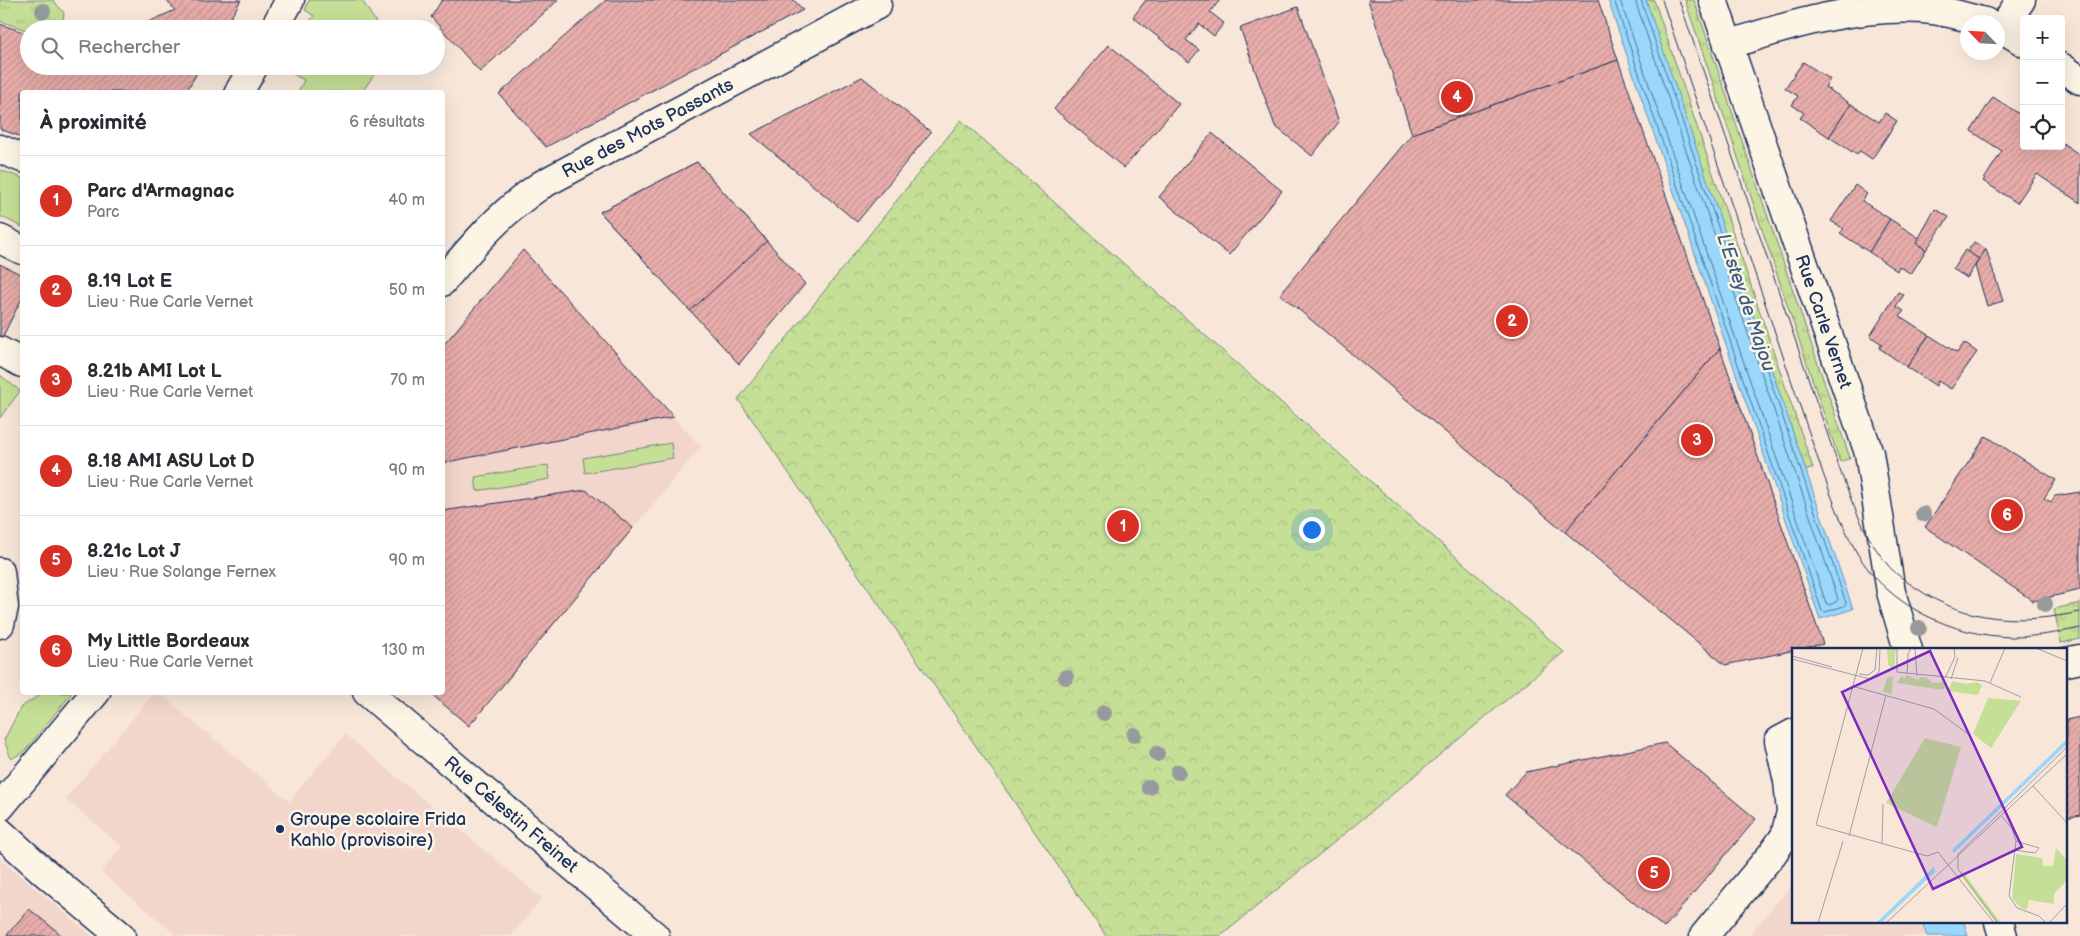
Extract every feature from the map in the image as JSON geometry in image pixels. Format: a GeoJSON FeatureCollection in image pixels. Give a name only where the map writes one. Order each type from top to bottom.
{"type":"FeatureCollection","features":[{"type":"Feature","properties":{"kind":"street"},"geometry":{"type":"LineString","coordinates":[[279,20],[290,0]]}},
{"type":"Feature","properties":{"kind":"street","name":"Rue Carle Vernet"},"geometry":{"type":"LineString","coordinates":[[1713,0],[1869,453],[1873,489],[1891,592],[1907,648]]}},
{"type":"Feature","properties":{"kind":"street"},"geometry":{"type":"LineString","coordinates":[[2005,25],[2021,0]]}},
{"type":"Feature","properties":{"kind":"street","name":"Rue des Mots Passants"},"geometry":{"type":"LineString","coordinates":[[445,279],[485,232],[515,203],[541,185],[877,5]]}},
{"type":"Feature","properties":{"kind":"street"},"geometry":{"type":"LineString","coordinates":[[1728,45],[1828,16],[1884,8],[1934,10],[1960,18]]}},
{"type":"Feature","properties":{"kind":"street"},"geometry":{"type":"LineString","coordinates":[[240,90],[249,75]]}},
{"type":"Feature","properties":{"kind":"street"},"geometry":{"type":"LineString","coordinates":[[0,149],[20,157]]}},
{"type":"Feature","properties":{"kind":"street"},"geometry":{"type":"LineString","coordinates":[[0,239],[20,249]]}},
{"type":"Feature","properties":{"kind":"street"},"geometry":{"type":"LineString","coordinates":[[0,351],[20,362]]}},
{"type":"Feature","properties":{"kind":"street"},"geometry":{"type":"LineString","coordinates":[[0,572],[4,607],[0,624]]}},
{"type":"Feature","properties":{"kind":"street"},"geometry":{"type":"LineString","coordinates":[[0,807],[93,695]]}},
{"type":"Feature","properties":{"kind":"street","name":"Rue Célestin Freinet"},"geometry":{"type":"LineString","coordinates":[[371,695],[655,936]]}},
{"type":"Feature","properties":{"kind":"street"},"geometry":{"type":"LineString","coordinates":[[1704,936],[1785,836],[1791,812],[1787,737]]}},
{"type":"Feature","properties":{"kind":"street"},"geometry":{"type":"LineString","coordinates":[[0,832],[43,872],[121,936]]}},
{"type":"Feature","properties":{"kind":"shaded area"},"geometry":{"type":"Polygon","coordinates":[[[523,250],[701,447],[469,726],[431,695],[445,695],[445,345],[523,250]]]}},
{"type":"Feature","properties":{"kind":"shaded area","name":"Groupe scolaire Frida Kahlo (provisoire)"},"geometry":{"type":"Polygon","coordinates":[[[152,695],[161,695],[289,801],[345,734],[542,898],[511,936],[177,936],[101,872],[122,847],[65,799],[152,695]]]}},
{"type":"Feature","properties":{"kind":"shaded area"},"geometry":{"type":"Polygon","coordinates":[[[0,859],[92,936],[0,936],[0,859]]]}},
{"type":"Feature","properties":{"kind":"shaded area"},"geometry":{"type":"Polygon","coordinates":[[[1792,884],[1792,924],[1923,924],[1927,936],[1749,936],[1792,884]]]}},
{"type":"Feature","properties":{"kind":"green space"},"geometry":{"type":"Polygon","coordinates":[[[0,0],[53,0],[64,13],[63,20],[20,20],[20,28],[0,21],[0,0]]]}},
{"type":"Feature","properties":{"kind":"green space"},"geometry":{"type":"Polygon","coordinates":[[[309,0],[362,0],[374,20],[311,20],[314,16],[305,10],[309,0]]]}},
{"type":"Feature","properties":{"kind":"green space"},"geometry":{"type":"Polygon","coordinates":[[[1645,0],[1654,0],[1813,468],[1806,471],[1645,0]]]}},
{"type":"Feature","properties":{"kind":"green space"},"geometry":{"type":"Polygon","coordinates":[[[1685,0],[1694,0],[1850,458],[1840,462],[1685,0]]]}},
{"type":"Feature","properties":{"kind":"green space"},"geometry":{"type":"Polygon","coordinates":[[[294,75],[374,75],[363,90],[299,90],[304,80],[294,75]]]}},
{"type":"Feature","properties":{"kind":"green space"},"geometry":{"type":"Polygon","coordinates":[[[961,120],[1564,652],[1221,936],[1106,936],[738,399],[961,120]]]}},
{"type":"Feature","properties":{"kind":"green space"},"geometry":{"type":"Polygon","coordinates":[[[0,170],[20,177],[20,226],[0,216],[0,170]]]}},
{"type":"Feature","properties":{"kind":"green space"},"geometry":{"type":"Polygon","coordinates":[[[0,375],[20,391],[0,418],[0,375]]]}},
{"type":"Feature","properties":{"kind":"green space"},"geometry":{"type":"Polygon","coordinates":[[[671,443],[673,458],[585,473],[583,458],[671,443]]]}},
{"type":"Feature","properties":{"kind":"green space"},"geometry":{"type":"Polygon","coordinates":[[[548,465],[550,479],[477,491],[475,477],[548,465]]]}},
{"type":"Feature","properties":{"kind":"green space"},"geometry":{"type":"Polygon","coordinates":[[[2080,603],[2080,639],[2061,643],[2054,609],[2080,603]]]}},
{"type":"Feature","properties":{"kind":"green space"},"geometry":{"type":"Polygon","coordinates":[[[40,695],[70,695],[24,752],[11,759],[4,740],[21,707],[40,695]]]}},
{"type":"Feature","properties":{"kind":"water","name":"L'Estey de Majou"},"geometry":{"type":"Polygon","coordinates":[[[1608,0],[1646,0],[1853,609],[1820,619],[1608,0]]]}},
{"type":"Feature","properties":{"kind":"water"},"geometry":{"type":"Polygon","coordinates":[[[1923,924],[1965,924],[1968,936],[1927,936],[1923,924]]]}},
{"type":"Feature","properties":{"kind":"building"},"geometry":{"type":"Polygon","coordinates":[[[166,0],[241,0],[229,20],[153,20],[175,10],[166,0]]]}},
{"type":"Feature","properties":{"kind":"building"},"geometry":{"type":"Polygon","coordinates":[[[442,0],[558,0],[480,72],[445,33],[445,20],[434,20],[431,17],[442,0]]]}},
{"type":"Feature","properties":{"kind":"building"},"geometry":{"type":"Polygon","coordinates":[[[606,0],[794,0],[803,10],[546,147],[499,94],[606,0]]]}},
{"type":"Feature","properties":{"kind":"building"},"geometry":{"type":"Polygon","coordinates":[[[1146,0],[1220,0],[1210,12],[1224,23],[1214,36],[1199,24],[1186,40],[1199,50],[1189,62],[1133,17],[1146,0]]]}},
{"type":"Feature","properties":{"kind":"building"},"geometry":{"type":"Polygon","coordinates":[[[1368,0],[1598,0],[1618,60],[1412,134],[1368,0]]]}},
{"type":"Feature","properties":{"kind":"building"},"geometry":{"type":"Polygon","coordinates":[[[1298,7],[1339,122],[1312,156],[1275,126],[1240,28],[1298,7]]]}},
{"type":"Feature","properties":{"kind":"building"},"geometry":{"type":"Polygon","coordinates":[[[0,24],[20,31],[20,75],[196,75],[187,90],[20,90],[20,136],[0,129],[0,24]]]}},
{"type":"Feature","properties":{"kind":"building"},"geometry":{"type":"Polygon","coordinates":[[[1109,45],[1179,104],[1124,168],[1054,109],[1109,45]]]}},
{"type":"Feature","properties":{"kind":"building"},"geometry":{"type":"Polygon","coordinates":[[[1618,60],[1720,348],[1565,532],[1280,294],[1412,134],[1618,60]]]}},
{"type":"Feature","properties":{"kind":"building"},"geometry":{"type":"Polygon","coordinates":[[[1803,62],[1830,79],[1825,87],[1851,104],[1829,137],[1800,118],[1804,113],[1792,105],[1798,96],[1785,88],[1803,62]]]}},
{"type":"Feature","properties":{"kind":"building"},"geometry":{"type":"Polygon","coordinates":[[[862,77],[931,132],[857,222],[751,134],[862,77]]]}},
{"type":"Feature","properties":{"kind":"building"},"geometry":{"type":"Polygon","coordinates":[[[1993,97],[2020,114],[2020,150],[2065,150],[2065,145],[2080,155],[2080,203],[2037,174],[2017,203],[1983,181],[2002,151],[1971,131],[1993,97]]]}},
{"type":"Feature","properties":{"kind":"building"},"geometry":{"type":"Polygon","coordinates":[[[1851,104],[1879,122],[1885,113],[1897,121],[1872,159],[1860,151],[1857,155],[1829,137],[1851,104]]]}},
{"type":"Feature","properties":{"kind":"building"},"geometry":{"type":"Polygon","coordinates":[[[1212,133],[1282,191],[1229,255],[1159,197],[1212,133]]]}},
{"type":"Feature","properties":{"kind":"building"},"geometry":{"type":"Polygon","coordinates":[[[697,162],[805,284],[739,364],[600,212],[697,162]]]}},
{"type":"Feature","properties":{"kind":"building"},"geometry":{"type":"Polygon","coordinates":[[[697,162],[767,241],[690,311],[600,212],[697,162]]]}},
{"type":"Feature","properties":{"kind":"building"},"geometry":{"type":"Polygon","coordinates":[[[1855,185],[1867,194],[1862,201],[1890,219],[1869,252],[1840,233],[1844,229],[1831,221],[1855,185]]]}},
{"type":"Feature","properties":{"kind":"building"},"geometry":{"type":"Polygon","coordinates":[[[1935,209],[1949,217],[1926,250],[1916,243],[1935,209]]]}},
{"type":"Feature","properties":{"kind":"building"},"geometry":{"type":"Polygon","coordinates":[[[1890,219],[1919,238],[1916,243],[1926,250],[1911,274],[1899,266],[1897,271],[1869,252],[1890,219]]]}},
{"type":"Feature","properties":{"kind":"building"},"geometry":{"type":"Polygon","coordinates":[[[1974,242],[1986,249],[1979,259],[1967,252],[1974,242]]]}},
{"type":"Feature","properties":{"kind":"building"},"geometry":{"type":"Polygon","coordinates":[[[1986,249],[2003,301],[1987,306],[1975,266],[1986,249]]]}},
{"type":"Feature","properties":{"kind":"building"},"geometry":{"type":"Polygon","coordinates":[[[523,250],[674,417],[445,462],[445,343],[523,250]]]}},
{"type":"Feature","properties":{"kind":"building"},"geometry":{"type":"Polygon","coordinates":[[[1965,250],[1979,259],[1967,278],[1953,269],[1965,250]]]}},
{"type":"Feature","properties":{"kind":"building"},"geometry":{"type":"Polygon","coordinates":[[[0,264],[20,274],[20,302],[0,342],[0,264]]]}},
{"type":"Feature","properties":{"kind":"building"},"geometry":{"type":"Polygon","coordinates":[[[1898,292],[1904,295],[1896,306],[1904,311],[1900,316],[1929,335],[1907,367],[1879,348],[1882,344],[1870,336],[1898,292]]]}},
{"type":"Feature","properties":{"kind":"building"},"geometry":{"type":"Polygon","coordinates":[[[1929,335],[1957,353],[1964,343],[1977,352],[1951,389],[1938,381],[1936,386],[1907,367],[1929,335]]]}},
{"type":"Feature","properties":{"kind":"building"},"geometry":{"type":"Polygon","coordinates":[[[1720,348],[1823,644],[1804,648],[1792,648],[1792,651],[1725,665],[1565,532],[1720,348]]]}},
{"type":"Feature","properties":{"kind":"building"},"geometry":{"type":"Polygon","coordinates":[[[1986,436],[2056,480],[2044,498],[2051,502],[2055,496],[2080,492],[2080,590],[2033,601],[1925,527],[1986,436]]]}},
{"type":"Feature","properties":{"kind":"building"},"geometry":{"type":"Polygon","coordinates":[[[586,490],[633,528],[469,726],[433,695],[445,695],[445,511],[586,490]]]}},
{"type":"Feature","properties":{"kind":"building"},"geometry":{"type":"Polygon","coordinates":[[[2080,717],[2080,815],[2068,818],[2068,720],[2080,717]]]}},
{"type":"Feature","properties":{"kind":"building"},"geometry":{"type":"Polygon","coordinates":[[[1665,743],[1756,819],[1664,928],[1505,795],[1526,772],[1665,743]]]}},
{"type":"Feature","properties":{"kind":"building"},"geometry":{"type":"Polygon","coordinates":[[[29,909],[63,936],[6,936],[29,909]]]}},
{"type":"Feature","properties":{"kind":"tram line"},"geometry":{"type":"LineString","coordinates":[[1662,0],[1819,462],[1841,520],[1857,553],[1870,572],[1904,603],[1945,624],[1967,631],[2012,637],[2080,628]]}},
{"type":"Feature","properties":{"kind":"tram line"},"geometry":{"type":"LineString","coordinates":[[1679,0],[1836,459],[1857,513],[1870,540],[1890,568],[1897,574],[1935,600],[1955,608],[1995,618],[2016,619],[2058,616],[2080,612]]}},
{"type":"Feature","properties":{"kind":"place","name":"8.18 AMI ASU Lot D"},"geometry":{"type":"Point","coordinates":[1457,97]}},
{"type":"Feature","properties":{"kind":"place","name":"8.19 Lot E"},"geometry":{"type":"Point","coordinates":[1512,321]}},
{"type":"Feature","properties":{"kind":"place","name":"8.21b AMI Lot L"},"geometry":{"type":"Point","coordinates":[1697,440]}},
{"type":"Feature","properties":{"kind":"place","name":"My Little Bordeaux"},"geometry":{"type":"Point","coordinates":[2007,515]}},
{"type":"Feature","properties":{"kind":"place","name":"Parc d'Armagnac"},"geometry":{"type":"Point","coordinates":[1123,526]}},
{"type":"Feature","properties":{"kind":"place","name":"Groupe scolaire Frida Kahlo (provisoire)"},"geometry":{"type":"Point","coordinates":[280,829]}},
{"type":"Feature","properties":{"kind":"place","name":"8.21c Lot J"},"geometry":{"type":"Point","coordinates":[1654,873]}}]}
